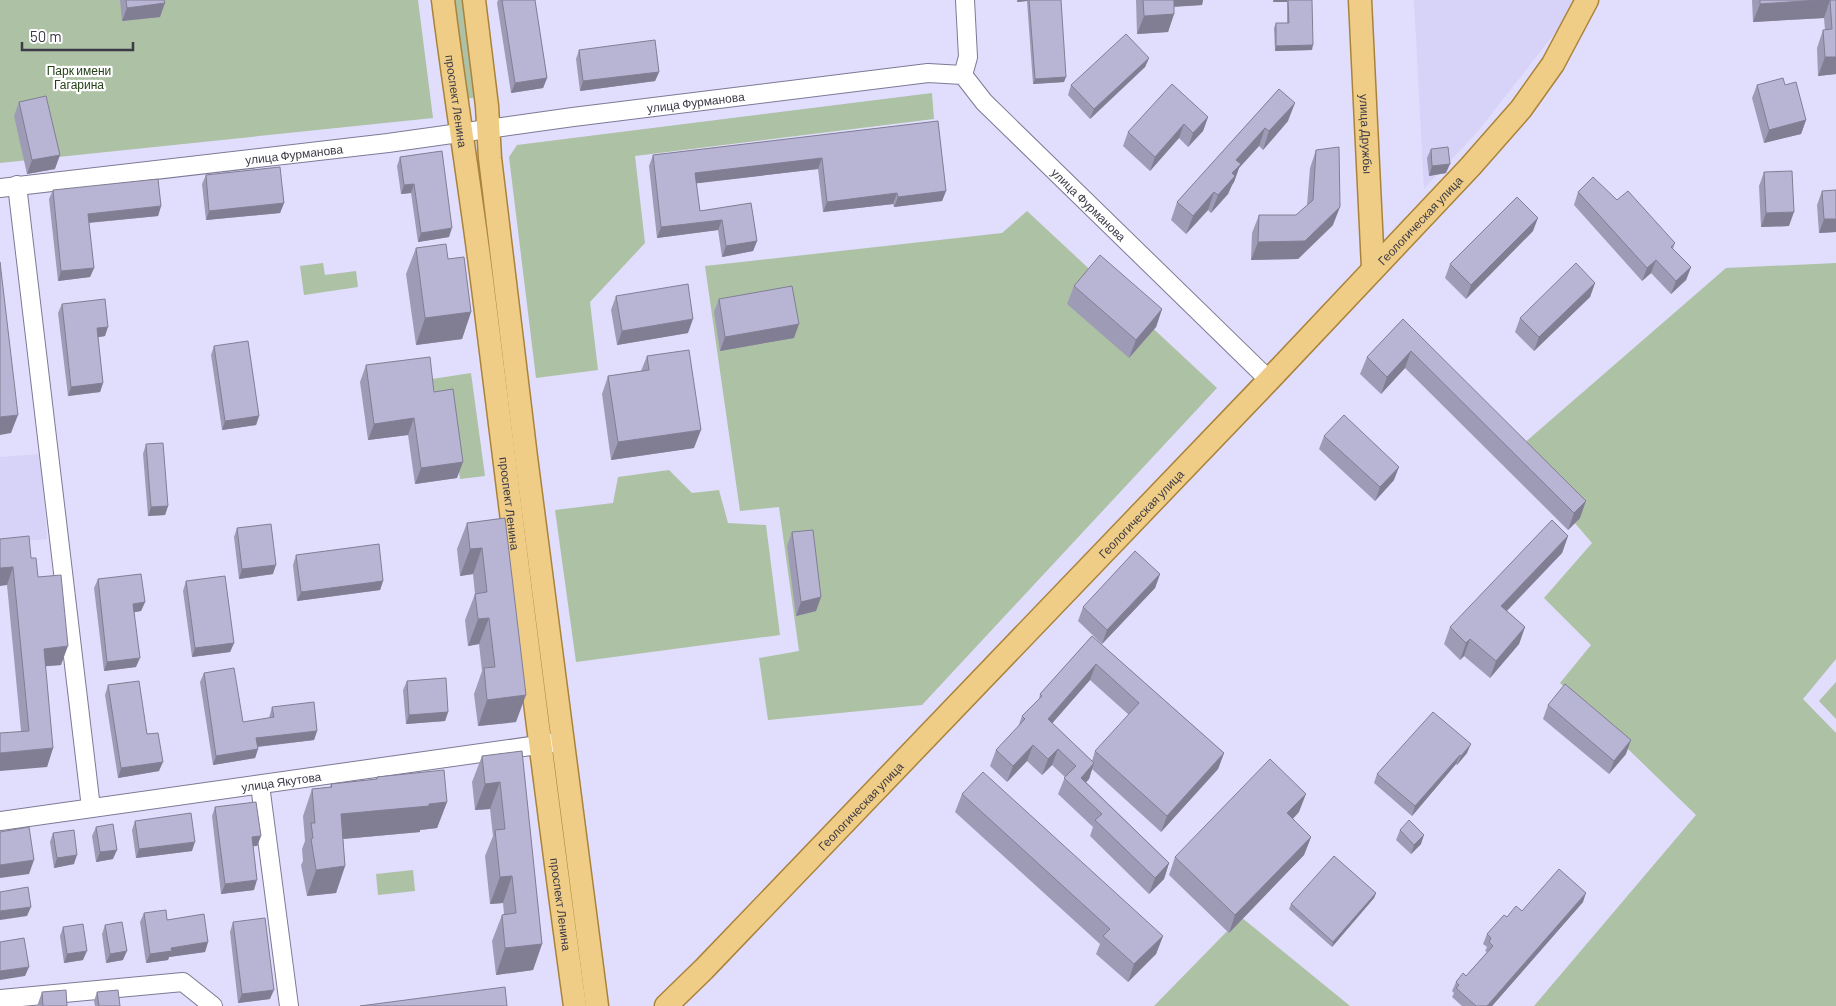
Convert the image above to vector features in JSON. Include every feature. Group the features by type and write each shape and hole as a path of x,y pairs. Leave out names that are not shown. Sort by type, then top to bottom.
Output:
{"main road":[{"name":"проспект Ленина","path":"443,0 484,296 574,1006"},
{"name":"проспект Ленина","path":"474,0 493,178 596,1006"},
{"name":"улица Дружбы","path":"1360,0 1374,268"},
{"name":"Геологическая улица","path":"666,1006 1270,380 1470,167 1521,108 1553,64 1587,0"}],"street":[{"path":"963,75 968,57 966,0"},
{"name":"улица Фурманова","path":"9,186 462,133 928,73 963,75 984,102 1270,380"},
{"path":"9,186 91,808"},
{"name":"улица Якутова","path":"0,820 562,742"},
{"path":"260,785 289,1006"},
{"path":"0,999 183,982 213,1006"}],"shaded area":[{"path":"1414,0 1572,0 1558,29 1479,130 1424,189"},
{"path":"41,454 47,539 0,543 0,457"}],"green space":[{"name":"Парк имени Гагарина","path":"0,0 418,0 433,118 0,163"},
{"path":"453,0 466,0 478,97 466,99"},
{"path":"932,93 934,119 635,156 645,243 590,302 598,370 536,378 509,157 517,145"},
{"path":"1027,211 1217,388 922,705 768,720 759,658 799,651 779,507 740,511 705,266 1002,233"},
{"path":"323,263 325,275 356,271 358,287 304,295 300,266"},
{"path":"1836,263 1836,659 1803,699 1836,733 1836,1006 1534,1006 1696,815 1560,683 1591,645 1544,598 1592,543 1514,452 1726,268"},
{"path":"471,373 485,476 460,479 448,392 435,394 432,379"},
{"path":"669,470 692,493 719,490 728,523 766,525 780,635 576,662 555,510 613,503 618,477"},
{"path":"1836,682 1836,719 1819,701"},
{"path":"413,870 415,891 378,895 376,874"},
{"path":"1241,917 1350,1006 1154,1006"}],"building":[{"path":"126,0 164,0 165,3 127,8"},
{"path":"502,0 535,0 547,78 515,83"},
{"path":"1029,0 1061,0 1066,77 1035,79"},
{"path":"1143,0 1174,0 1174,14 1144,16"},
{"path":"1288,0 1312,0 1313,45 1276,46 1276,23 1289,23"},
{"path":"1760,0 1819,0 1760,4"},
{"path":"1830,0 1836,0 1836,57 1825,57 1823,30 1832,29"},
{"path":"1126,34 1149,58 1094,109 1071,85"},
{"path":"655,40 659,72 583,81 579,50"},
{"path":"1783,78 1785,85 1796,82 1806,120 1769,130 1757,85"},
{"path":"1172,84 1208,117 1193,133 1184,124 1155,157 1128,132"},
{"path":"1279,89 1295,103 1269,131 1265,128 1236,160 1241,164 1232,173 1235,176 1218,195 1214,192 1193,216 1177,202"},
{"path":"46,96 60,155 32,160 19,102"},
{"path":"938,121 946,191 898,197 897,193 827,202 822,158 695,173 700,211 751,203 757,241 726,246 722,220 661,227 653,155"},
{"path":"1339,147 1340,207 1305,241 1258,242 1259,215 1296,215 1313,200 1316,150"},
{"path":"1448,147 1450,164 1432,166 1431,149"},
{"path":"442,151 452,228 421,233 414,184 404,185 400,157"},
{"path":"280,167 284,203 209,211 206,175"},
{"path":"1792,171 1794,212 1766,213 1764,172"},
{"path":"1593,177 1617,200 1628,191 1675,243 1671,247 1691,267 1676,281 1656,260 1647,268 1578,192"},
{"path":"158,179 161,206 88,214 94,268 61,271 53,190"},
{"path":"1836,190 1836,219 1824,219 1822,191"},
{"path":"1517,197 1538,218 1471,285 1450,264"},
{"path":"446,244 448,259 464,257 471,312 425,318 416,248"},
{"path":"1100,255 1162,309 1136,340 1074,286"},
{"path":"0,262 18,415 0,417"},
{"path":"1576,263 1595,283 1539,337 1520,318"},
{"path":"688,284 693,319 622,331 616,296"},
{"path":"792,286 799,324 725,337 719,299"},
{"path":"105,299 108,327 97,328 103,383 71,387 62,304"},
{"path":"1403,319 1586,501 1574,513 1411,351 1387,377 1367,357"},
{"path":"248,341 259,416 225,421 214,346"},
{"path":"689,350 701,430 618,442 608,376 649,370 647,356"},
{"path":"430,357 434,392 453,389 463,462 421,468 414,418 374,424 366,365"},
{"path":"1344,415 1399,467 1380,487 1324,436"},
{"path":"163,443 168,506 151,507 146,444"},
{"path":"505,518 526,695 487,700 484,668 495,667 489,618 478,619 475,594 487,592 482,548 470,549 467,523"},
{"path":"1552,520 1568,536 1501,606 1525,627 1496,661 1470,639 1466,643 1450,627"},
{"path":"271,524 276,565 242,569 237,528"},
{"path":"813,530 821,597 801,602 792,532"},
{"path":"29,536 31,558 36,558 38,577 61,575 68,646 44,649 53,748 0,753 0,733 29,731 13,567 0,568 0,539"},
{"path":"379,544 383,581 301,592 296,555"},
{"path":"1135,551 1160,574 1107,630 1083,607"},
{"path":"141,574 145,602 133,604 140,658 107,662 98,579"},
{"path":"225,576 234,643 195,648 186,581"},
{"path":"1092,636 1224,753 1167,816 1095,751 1139,703 1096,664 1048,719 1094,763 1081,778 1169,863 1155,878 1095,820 1102,814 1064,778 1076,766 1058,749 1048,759 1033,745 1013,766 996,750 1025,719 1022,716 1042,696 1040,694"},
{"path":"234,668 243,722 274,717 272,707 314,702 317,731 256,738 258,749 216,756 204,673"},
{"path":"446,678 448,712 409,715 407,681"},
{"path":"139,681 147,734 158,733 163,762 121,768 108,685"},
{"path":"1565,684 1631,740 1614,761 1548,705"},
{"path":"1433,712 1471,744 1415,806 1377,774"},
{"path":"522,751 542,944 505,948 502,915 516,913 512,876 500,877 495,830 505,829 500,782 485,784 482,756"},
{"path":"1270,759 1306,794 1287,813 1311,837 1235,915 1175,857"},
{"path":"444,770 447,802 429,804 429,806 341,814 345,866 316,870 311,839 313,838 311,823 315,823 312,789 332,787 331,784 377,779 377,777"},
{"path":"983,772 1163,936 1134,964 1103,936 1110,929 962,794"},
{"path":"256,802 261,836 252,837 257,880 225,884 215,807"},
{"path":"191,813 195,842 139,849 135,821"},
{"path":"1409,820 1424,835 1414,845 1400,830"},
{"path":"113,824 117,850 100,852 96,827"},
{"path":"29,827 34,860 0,865 0,832"},
{"path":"74,830 77,855 57,858 53,833"},
{"path":"1334,856 1376,893 1333,942 1291,904"},
{"path":"1559,869 1586,893 1487,1006 1476,1006 1456,988 1459,985 1456,982 1463,973 1466,976 1493,946 1489,942 1491,938 1487,934 1504,915 1507,917 1516,906 1522,911"},
{"path":"28,887 31,907 0,911 0,892"},
{"path":"166,910 167,920 204,914 208,942 171,948 172,951 150,954 144,913"},
{"path":"265,918 274,990 242,994 233,922"},
{"path":"122,922 127,951 110,954 105,925"},
{"path":"83,924 87,951 67,954 63,927"},
{"path":"24,938 29,967 0,971 0,942"},
{"path":"505,987 507,1006 360,1006"},
{"path":"66,990 67,1006 43,1006 42,992"},
{"path":"118,990 120,1006 99,1006 97,992"}]}
